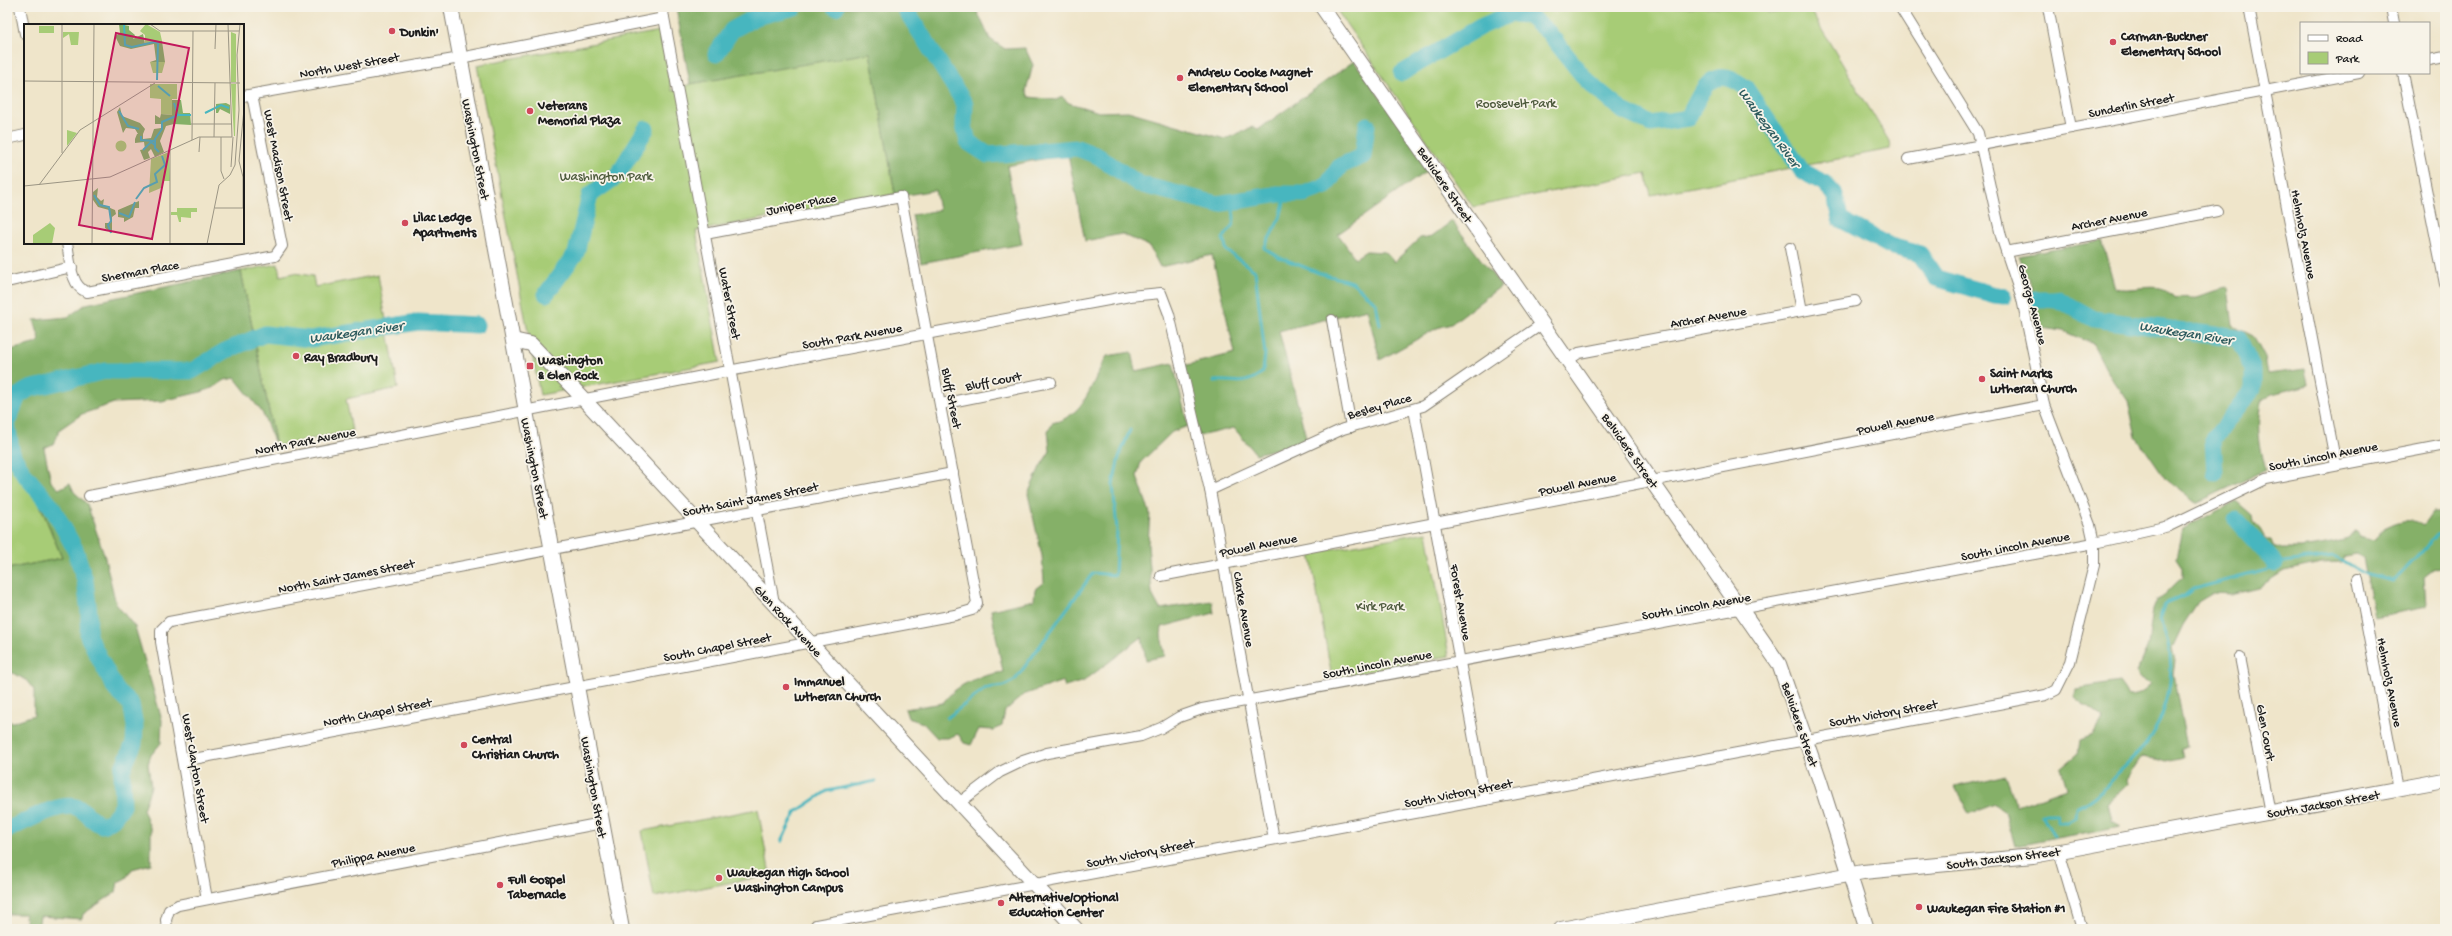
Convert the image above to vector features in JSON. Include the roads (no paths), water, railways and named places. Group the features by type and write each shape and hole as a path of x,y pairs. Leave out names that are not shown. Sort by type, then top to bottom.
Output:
{"main road":[{"name":"Washington Street","path":"450,7 622,929"},
{"name":"Belvidere Street","path":"1322,7 1779,664 1806,740 1867,929"},
{"name":"Glen Rock Avenue","path":"513,340 531,344 584,399 1076,929"},
{"name":"South Jackson Street","path":"1561,929 1850,875 2016,858 2059,851 2445,780"}],"street":[{"path":"20,7 24,29"},
{"name":"Water Street","path":"662,7 774,603"},
{"name":"George Avenue","path":"1900,7 1976,128 1982,145 2006,252 2022,299 2044,405 2090,525 2094,543 2094,565 2074,645"},
{"path":"2048,7 2071,128"},
{"name":"Helmholz Avenue","path":"2249,7 2336,465"},
{"path":"2391,7 2394,22"},
{"name":"North West Street","path":"248,96 460,58 664,18"},
{"path":"2430,60 2445,57"},
{"name":"Sunderlin Street","path":"1908,159 2354,74"},
{"path":"2403,74 2445,284"},
{"name":"West Madison Street","path":"248,96 281,241"},
{"path":"7,139 24,135"},
{"name":"Juniper Place","path":"705,234 901,197"},
{"name":"Bluff Street","path":"901,197 941,404 977,603"},
{"name":"Archer Avenue","path":"2006,252 2217,211"},
{"name":"Sherman Place","path":"72,267 78,287 87,292 265,260 279,252 281,241"},
{"path":"7,282 72,267 67,244"},
{"path":"1790,248 1802,311"},
{"name":"South Park Avenue","path":"525,410 1156,293 1161,294 1169,314"},
{"name":"Archer Avenue","path":"1568,360 1579,353 1855,301"},
{"name":"Clarke Avenue","path":"1169,314 1210,490 1274,840"},
{"path":"1332,320 1352,427"},
{"name":"Besley Place","path":"1210,490 1352,427 1424,406 1542,324"},
{"name":"Bluff Court","path":"941,404 1051,382"},
{"name":"Powell Avenue","path":"1161,576 1653,482 2044,405"},
{"name":"Forest Avenue","path":"1414,409 1485,800"},
{"name":"North Park Avenue","path":"89,496 525,410"},
{"name":"South Lincoln Avenue","path":"959,803 1000,772 1023,761 1047,753 1141,736 1161,728 1179,717 1202,710 1459,660 1742,610 2094,543 2169,526 2266,479 2445,445"},
{"name":"South Saint James Street","path":"551,550 953,473"},
{"name":"North Saint James Street","path":"160,642 160,630 169,622 551,550"},
{"name":"Helmholz Avenue","path":"2358,579 2398,789"},
{"name":"South Chapel Street","path":"577,686 955,615 972,610 977,603"},
{"name":"West Clayton Street","path":"160,642 208,899"},
{"name":"South Victory Street","path":"816,925 910,906 1035,886 2051,693 2056,690 2066,674 2074,645"},
{"name":"Glen Court","path":"2240,657 2270,813"},
{"name":"North Chapel Street","path":"183,761 577,686"},
{"name":"Philippa Avenue","path":"167,929 169,910 178,905 602,823"},
{"path":"2059,851 2082,929"}],"waterway":[{"path":"716,54 732,30 756,17 795,7"},
{"name":"Waukegan River","path":"904,7 965,104 964,125 968,142 988,155 1077,148 1098,156 1139,184 1217,204 1280,194 1304,194 1326,186 1340,166 1363,156 1367,125"},
{"name":"Waukegan River","path":"1402,73 1480,27 1510,14 1528,15 1548,32 1587,81 1623,111 1651,124 1688,118 1698,98 1709,83 1716,79 1724,78 1733,80 1745,87 1802,171 1824,183 1835,195 1840,219 1890,246 1920,254 1936,278 1995,295 2004,296"},
{"name":"Waukegan River","path":"546,294 576,253 590,195 617,176 646,129"},
{"path":"1286,194 1280,218 1264,248 1279,257 1319,273 1352,282 1376,303 1380,325"},
{"path":"1214,381 1239,382 1256,377 1263,372 1265,354 1255,271 1227,251 1223,238 1234,222 1234,213 1231,202"},
{"name":"Waukegan River","path":"2036,299 2058,299 2094,319 2238,338 2253,370 2253,389 2213,439 2215,473"},
{"name":"Waukegan River","path":"7,830 33,817 54,809 73,806 80,809 102,825 111,821 123,806 122,770 134,743 135,726 131,704 116,690 88,636 89,613 85,580 75,549 52,507 25,475 12,455 7,423 18,396 29,389 106,371 192,371 225,351 265,334 311,339 418,322 477,325"},
{"path":"947,718 986,688 1004,686 1015,680 1093,573 1115,575 1117,530 1113,484 1119,457 1130,430"},
{"name":"Waukegan River","path":"2236,520 2275,563"},
{"path":"2054,837 2042,815 2057,815 2057,822 2068,822 2075,818 2076,808 2095,797 2146,744 2162,716 2170,684 2171,667 2165,635 2159,620 2165,604 2184,596 2193,589 2267,570 2275,563 2334,556 2367,575 2393,581 2437,535 2445,533"},
{"path":"781,842 796,812 827,791 876,781"}],"place":[{"name":"Dunkin'","path":"392,31"},
{"name":"Carman-Buckner Elementary School","path":"2113,42"},
{"name":"Andrew Cooke Magnet Elementary School","path":"1180,78"},
{"name":"Veterans Memorial Plaza","path":"530,111"},
{"name":"Lilac Ledge Apartments","path":"405,223"},
{"name":"Ray Bradbury","path":"296,356"},
{"name":"Washington & Glen Rock","path":"530,366"},
{"name":"Saint Marks Lutheran Church","path":"1982,379"},
{"name":"Immanuel Lutheran Church","path":"786,687"},
{"name":"Central Christian Church","path":"464,745"},
{"name":"Waukegan High School - Washington Campus","path":"719,878"},
{"name":"Full Gospel Tabernacle","path":"500,885"},
{"name":"Alternative/Optional Education Center","path":"1001,903"},
{"name":"Waukegan Fire Station #1","path":"1919,907"}],"park label":[{"name":"Roosevelt Park","path":"1516,102"},
{"name":"Washington Park","path":"606,175"},
{"name":"Kirk Park","path":"1380,605"}]}
